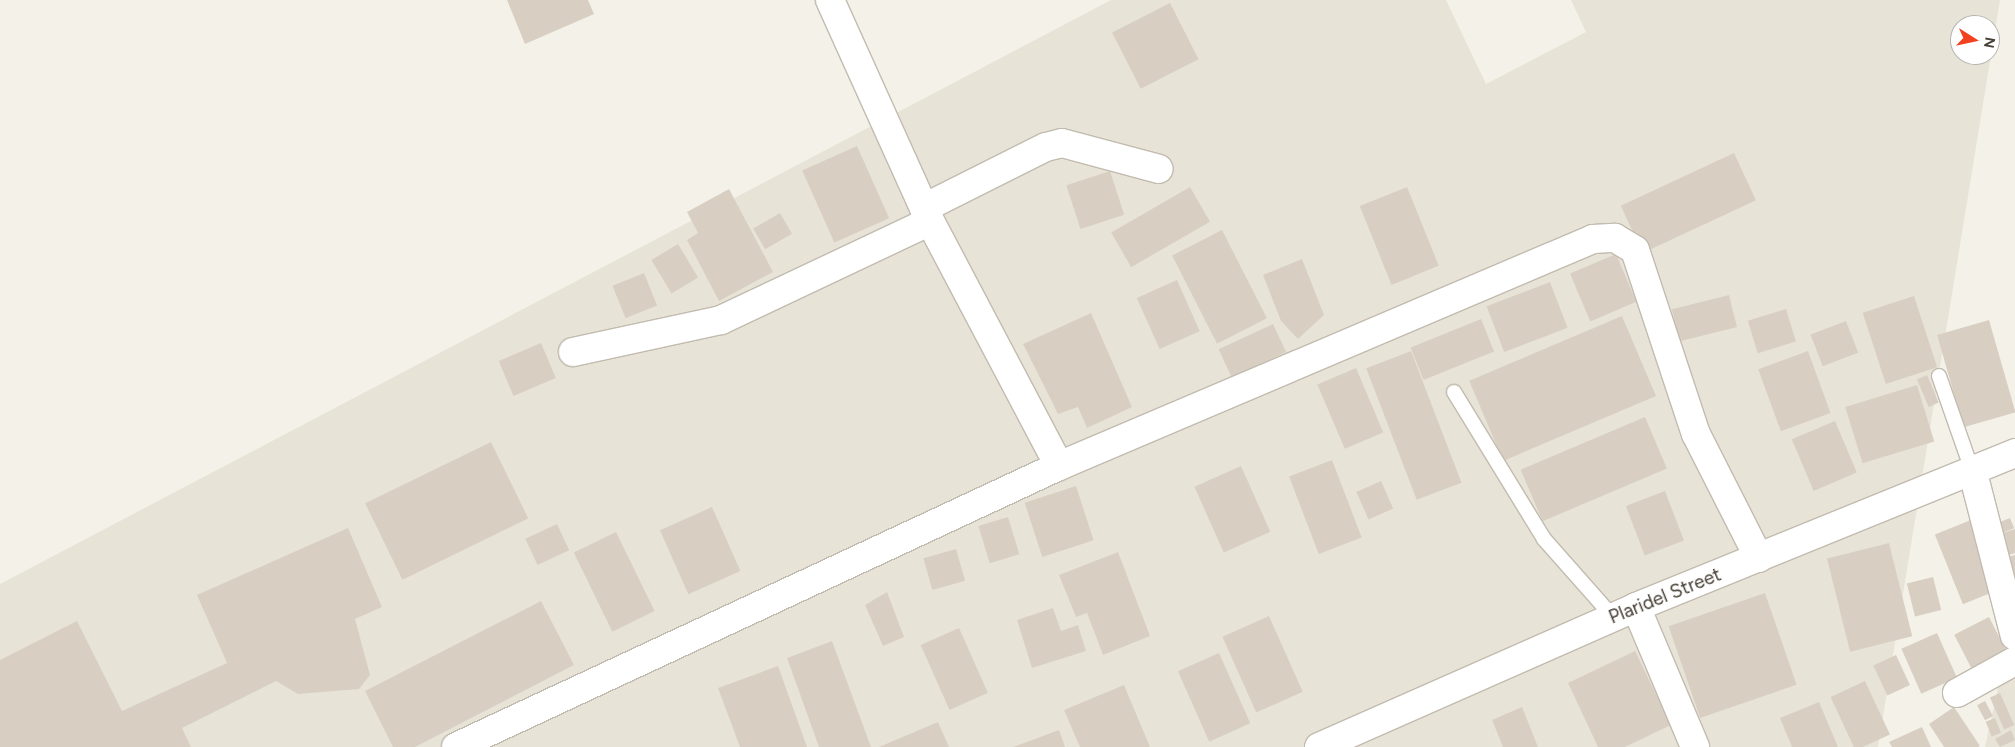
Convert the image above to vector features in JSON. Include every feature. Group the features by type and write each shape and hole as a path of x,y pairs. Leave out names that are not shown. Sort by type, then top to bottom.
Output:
{"street":[{"path":"830,0 927,214 1059,466"},
{"path":"573,352 721,320 927,214 1046,147 1062,143 1159,169"},
{"path":"456,747 1059,466 1593,239 1615,238 1635,250 1696,434 1759,558"},
{"name":"Plaridel Street","path":"1319,747 1624,612 1973,473 2015,453"},
{"path":"1973,473 2015,636"},
{"path":"1624,612 1695,747"},
{"path":"1957,693 2015,661"}],"lane":[{"path":"1939,376 1973,473"},
{"path":"1454,392 1544,539 1624,612"}],"shaded area":[{"path":"1111,0 1446,0 1486,84 1586,32 1571,0 2000,0 1998,15 1950,15 1950,65 1989,65 1878,747 0,747 0,584"},
{"path":"2015,610 2015,747 1985,747"}],"building":[{"path":"507,0 588,0 594,14 525,44"},
{"path":"1170,3 1199,59 1141,89 1112,33"},
{"path":"857,146 889,218 834,243 802,170"},
{"path":"1734,153 1756,200 1643,253 1621,206"},
{"path":"1110,171 1124,215 1080,229 1066,185"},
{"path":"1190,187 1210,222 1131,267 1111,232"},
{"path":"1407,187 1439,266 1392,285 1360,206"},
{"path":"729,189 773,272 719,301 687,240 698,233 687,212"},
{"path":"780,213 792,234 765,249 753,228"},
{"path":"1222,230 1267,318 1217,344 1172,255"},
{"path":"678,244 698,277 672,293 651,260"},
{"path":"1616,254 1636,302 1590,321 1570,274"},
{"path":"1302,259 1324,315 1298,339 1281,321 1263,275"},
{"path":"644,273 657,305 626,318 612,286"},
{"path":"1177,280 1200,331 1160,349 1137,298"},
{"path":"1550,282 1568,328 1504,352 1487,306"},
{"path":"1729,295 1737,327 1680,341 1672,309"},
{"path":"1914,296 1937,367 1886,384 1863,313"},
{"path":"1786,309 1796,342 1758,353 1748,321"},
{"path":"1091,313 1132,407 1087,428 1078,407 1058,414 1023,344"},
{"path":"1622,316 1656,396 1503,461 1469,381"},
{"path":"1481,319 1494,351 1424,380 1411,347"},
{"path":"1989,320 2015,412 1964,427 1937,335"},
{"path":"1846,321 1858,353 1823,366 1811,335"},
{"path":"1273,324 1286,352 1232,377 1219,349"},
{"path":"541,343 556,378 514,396 499,361"},
{"path":"1411,351 1462,483 1417,500 1366,368"},
{"path":"1808,351 1831,413 1781,431 1758,369"},
{"path":"1356,368 1383,432 1345,449 1317,384"},
{"path":"1927,375 1939,403 1929,407 1917,379"},
{"path":"1917,385 1934,441 1863,463 1845,407"},
{"path":"1645,417 1667,469 1543,521 1521,470"},
{"path":"1835,421 1857,473 1814,491 1792,439"},
{"path":"491,442 528,518 402,580 365,503"},
{"path":"1332,460 1362,537 1319,554 1289,476"},
{"path":"1241,466 1270,532 1224,553 1194,487"},
{"path":"1381,481 1393,508 1369,519 1356,492"},
{"path":"1076,486 1094,540 1042,557 1025,503"},
{"path":"1665,491 1684,540 1645,556 1626,506"},
{"path":"712,507 740,571 688,594 660,530"},
{"path":"1008,517 1019,554 990,563 978,526"},
{"path":"2010,518 2014,528 1995,536 1991,526"},
{"path":"1971,520 1999,590 1963,604 1935,535"},
{"path":"557,524 569,550 538,565 525,539"},
{"path":"348,528 382,607 355,619 370,675 359,689 298,694 276,681 182,728 191,747 0,747 0,660 77,621 122,711 227,663 197,595"},
{"path":"2015,529 2015,553 2000,558 1993,536"},
{"path":"616,532 655,611 612,632 574,553"},
{"path":"1889,543 1912,636 1850,652 1827,558"},
{"path":"956,549 965,581 932,590 923,558"},
{"path":"1118,552 1150,636 1103,655 1087,613 1076,617 1059,575"},
{"path":"2015,555 2015,575 2011,576 2004,558"},
{"path":"1933,577 1941,610 1915,617 1907,584"},
{"path":"887,592 904,637 883,646 865,605"},
{"path":"1765,593 1797,685 1700,718 1669,626"},
{"path":"541,601 574,665 415,747 393,747 365,691"},
{"path":"1053,608 1061,631 1078,625 1086,651 1032,668 1017,620"},
{"path":"1269,616 1303,692 1256,713 1222,637"},
{"path":"1989,617 2007,653 1972,670 1954,635"},
{"path":"959,628 988,693 950,710 921,645"},
{"path":"1937,633 1957,678 1921,694 1901,649"},
{"path":"832,641 871,747 819,747 787,658"},
{"path":"1635,651 1671,725 1625,747 1598,747 1568,683"},
{"path":"1219,653 1250,723 1209,742 1178,671"},
{"path":"1896,655 1910,685 1887,695 1873,666"},
{"path":"778,666 807,747 740,747 718,688"},
{"path":"1865,681 1890,734 1863,747 1854,747 1831,697"},
{"path":"1124,685 1150,747 1080,747 1064,710"},
{"path":"2000,693 2014,725 2004,729 1990,697"},
{"path":"1985,701 1993,716 1985,720 1977,705"},
{"path":"1819,702 1838,747 1792,747 1780,718"},
{"path":"1522,707 1538,747 1503,747 1492,720"},
{"path":"1954,707 1980,746 1944,747 1929,724"},
{"path":"1995,718 2001,733 1992,737 1986,722"},
{"path":"938,722 949,747 879,747"},
{"path":"1922,727 1931,747 1892,747 1889,742"},
{"path":"1059,730 1065,747 1013,747"},
{"path":"2011,730 2015,740 2000,747 1995,739"}]}
